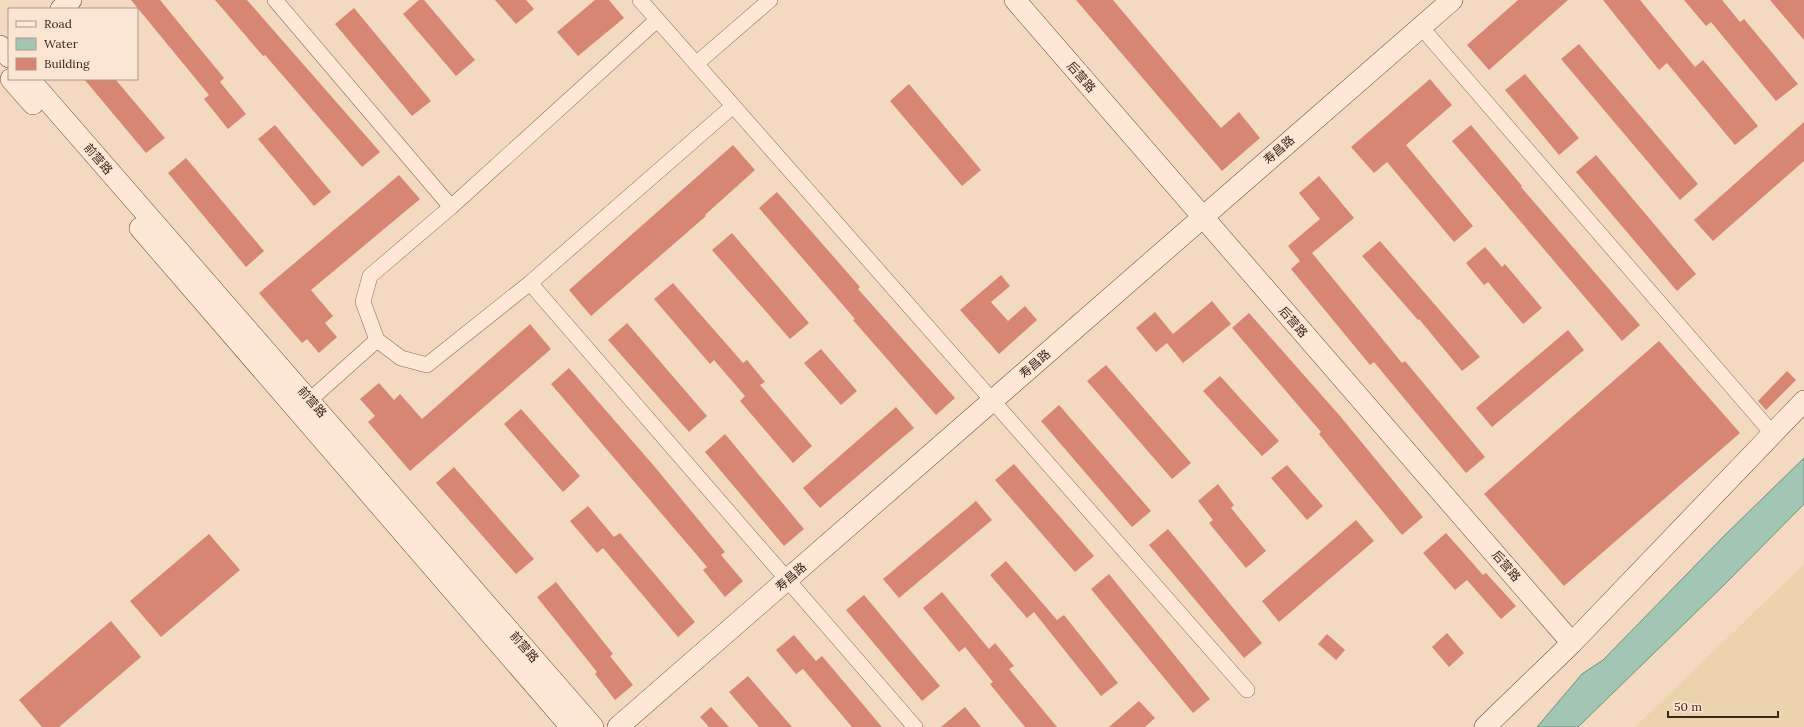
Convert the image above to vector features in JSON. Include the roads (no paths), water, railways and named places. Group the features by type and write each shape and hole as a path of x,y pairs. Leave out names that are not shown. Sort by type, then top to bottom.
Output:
{"street":[{"path":"62,8 71,0"},
{"path":"78,8 87,0"},
{"path":"275,0 451,207"},
{"path":"640,0 1247,690"},
{"path":"696,64 770,0"},
{"name":"后营路","path":"1015,0 1572,643"},
{"name":"寿昌路","path":"1424,31 1452,0"},
{"name":"寿昌路","path":"629,725 1424,31 1466,0"},
{"path":"658,20 451,207 370,276 363,302 377,340 401,358 427,365 530,283 733,106"},
{"path":"1424,31 1772,433"},
{"name":"前营路","path":"22,80 304,406 584,724"},
{"name":"前营路","path":"30,80 304,406"},
{"path":"530,283 915,727"},
{"path":"304,406 377,340"},
{"path":"1485,727 1572,643 1804,401"},
{"path":"584,724 629,725"}],"water":[{"path":"1804,458 1804,504 1726,583 1578,727 1537,727 1582,674 1603,660 1725,535"}]}
